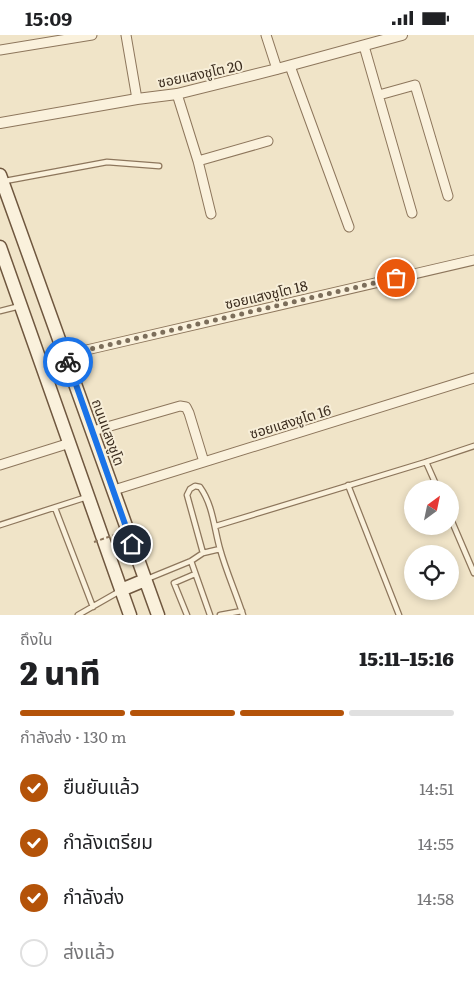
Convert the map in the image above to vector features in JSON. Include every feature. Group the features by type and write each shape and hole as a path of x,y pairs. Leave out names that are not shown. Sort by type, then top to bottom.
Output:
{"main road":[{"name":"ถนนแสงชูโต","path":"1,178 158,615"},
{"path":"0,247 90,496 130,615"},
{"path":"121,590 145,580"}],"street":[{"path":"0,50 92,35"},
{"path":"126,35 138,99"},
{"path":"266,35 278,69"},
{"name":"ซอยแสงชูโต 20","path":"0,123 178,94 278,69 399,35"},
{"path":"364,46 412,213"},
{"path":"290,65 349,227"},
{"path":"379,95 415,85 448,196"},
{"path":"178,94 198,161 211,214"},
{"path":"198,161 268,141"},
{"name":"ซอยแสงชูโต 18","path":"65,355 474,260"},
{"name":"ซอยแสงชูโต 16","path":"114,490 474,378"},
{"path":"93,431 180,406 186,407 204,462"},
{"path":"0,465 70,443"}],"lane":[{"path":"1,178 107,162 159,165"},
{"path":"0,311 21,306"},
{"path":"216,526 474,446"},
{"path":"426,462 434,480"},
{"path":"348,485 399,615"},
{"path":"204,553 187,495 190,489 195,486 200,487 204,493 216,526 220,549 242,613 220,615"},
{"path":"0,525 90,496"},
{"path":"55,508 93,607"},
{"path":"458,535 474,573"},
{"path":"145,580 191,561 204,553 220,549"},
{"path":"191,561 210,615"},
{"path":"187,615 174,583 195,574"},
{"path":"78,615 121,590"}],"path":[{"path":"94,542 137,527"}],"way so far":[{"path":"68,362 65,355 396,278"}],"route":[{"path":"68,362 132,544"}]}
